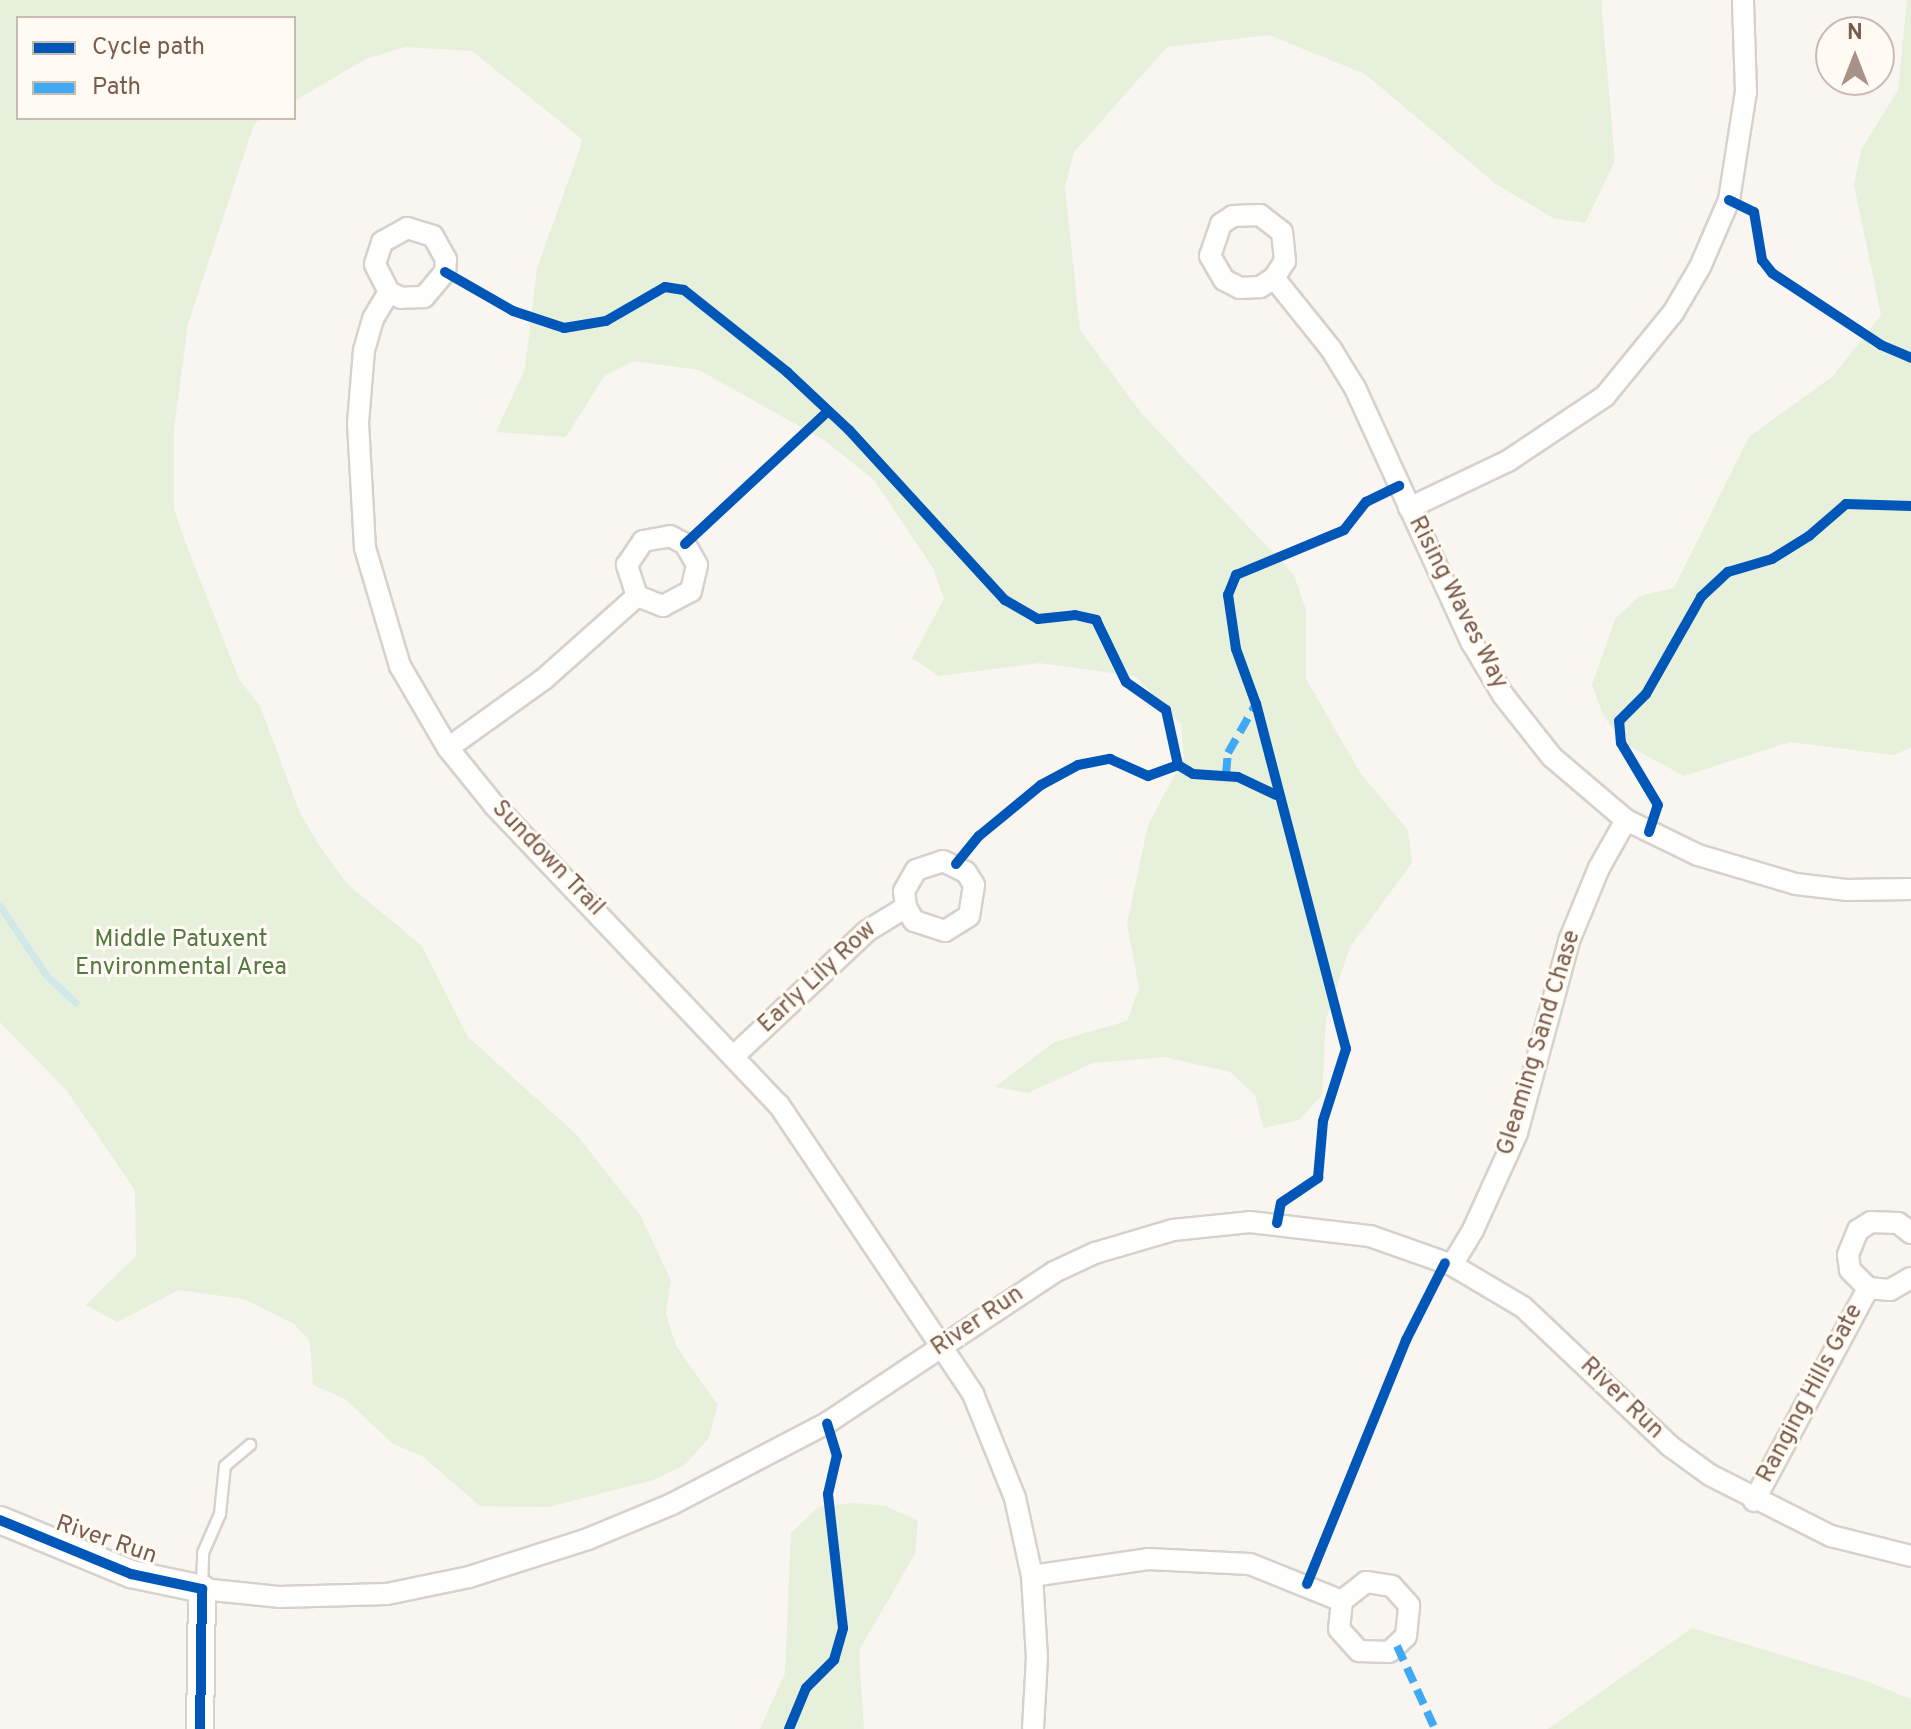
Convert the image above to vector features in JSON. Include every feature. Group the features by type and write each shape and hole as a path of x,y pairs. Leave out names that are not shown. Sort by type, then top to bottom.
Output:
{"street":[{"path":"1409,508 1508,461 1605,396 1673,313 1700,267 1729,200 1746,92 1743,0"},
{"name":"Rising Waves Way","path":"1274,278 1331,349 1355,388 1472,643 1503,695 1552,757 1626,820 1750,873 1846,890 1911,889"},
{"name":"Sundown Trail","path":"389,292 364,350 357,467 363,534 375,592 400,666 448,748 494,805 735,1055 813,1152 942,1346 991,1428 1015,1498 1032,1576 1037,1657 1033,1729"},
{"path":"448,748 544,679 637,596"},
{"name":"Gleaming Sand Chase","path":"1452,1265 1508,1155 1569,941 1599,868 1626,820"},
{"name":"Early Lily Row","path":"735,1055 867,931 906,907"},
{"name":"Ranging Hills Gate","path":"1911,1233 1886,1220 1858,1230 1848,1255 1850,1270 1868,1288 1890,1290 1911,1278"},
{"name":"River Run","path":"0,1520 131,1574 202,1589 279,1597 387,1594 532,1559 672,1504 827,1423 1054,1272 1095,1253 1173,1230 1250,1222 1328,1227 1397,1243 1452,1265 1523,1307 1670,1446 1754,1501 1831,1536 1911,1556"},
{"name":"Ranging Hills Gate","path":"1754,1501 1868,1288"},
{"path":"1032,1576 1148,1559 1220,1560 1279,1572 1342,1601"},
{"path":"200,1729 202,1589"}],"lane":[{"path":"202,1589 203,1553 220,1514 225,1466 250,1445"}],"green space":[{"name":"Middle Patuxent Environmental Area","path":"0,0 1601,0 1615,161 1585,223 1553,218 1496,184 1365,74 1269,35 1167,47 1074,152 1065,187 1080,330 1142,414 1294,575 1306,610 1306,679 1361,774 1408,830 1412,863 1350,947 1326,1019 1322,1095 1299,1120 1263,1128 1255,1095 1230,1072 1164,1057 1093,1063 1028,1093 995,1087 1054,1042 1127,1021 1139,988 1127,924 1148,825 1184,757 1181,724 1135,676 1039,663 939,676 912,658 944,599 933,568 874,480 824,440 699,370 634,361 604,376 566,437 496,432 525,369 537,268 583,140 472,51 405,47 366,59 296,100 296,16 16,16 16,120 261,120 254,124 188,324 174,429 174,509 239,679 260,706 300,813 317,842 347,884 421,945 468,1037 576,1134 640,1215 671,1280 666,1314 676,1346 718,1405 709,1438 685,1465 653,1480 549,1507 480,1506 422,1456 393,1444 345,1399 313,1385 310,1341 293,1323 244,1299 179,1290 117,1322 86,1305 136,1256 135,1190 67,1091 0,1022"},
{"path":"1907,0 1911,0 1911,748 1893,755 1790,742 1684,776 1625,744 1604,717 1592,685 1615,619 1639,596 1674,588 1749,437 1833,376 1881,315 1854,185 1861,150 1898,90"},
{"path":"853,1503 886,1506 918,1521 915,1554 859,1650 864,1729 760,1729 785,1673 791,1533 818,1507"},
{"path":"1692,1628 1861,1679 1911,1699 1911,1729 1548,1729"}],"waterway":[{"path":"0,906 46,975 75,1002"}],"marked path":[{"path":"1226,774 1228,753 1256,704"},
{"path":"1397,1646 1435,1729"}],"cycle path":[{"path":"1729,200 1754,212 1762,260 1772,273 1881,345 1911,358"},
{"path":"445,272 513,311 564,328 606,321 665,287 684,290 787,372 849,430 1005,600 1038,619 1075,615 1096,620 1126,682 1166,710 1178,765 1193,774 1238,777 1276,795"},
{"path":"685,544 826,413"},
{"path":"1277,1223 1281,1203 1318,1178 1323,1121 1346,1049 1256,704 1236,649 1228,595 1236,575 1344,530 1366,502 1399,486"},
{"path":"1649,832 1658,805 1621,743 1619,721 1646,694 1701,597 1728,572 1772,559 1809,536 1846,504 1911,506"},
{"path":"956,864 979,836 1041,785 1078,765 1110,759 1148,776 1178,765"},
{"path":"1307,1584 1406,1340 1445,1263"},
{"path":"789,1729 806,1688 834,1660 843,1628 828,1494 837,1456 827,1423"},
{"path":"0,1520 131,1574 202,1589 200,1729"}]}
